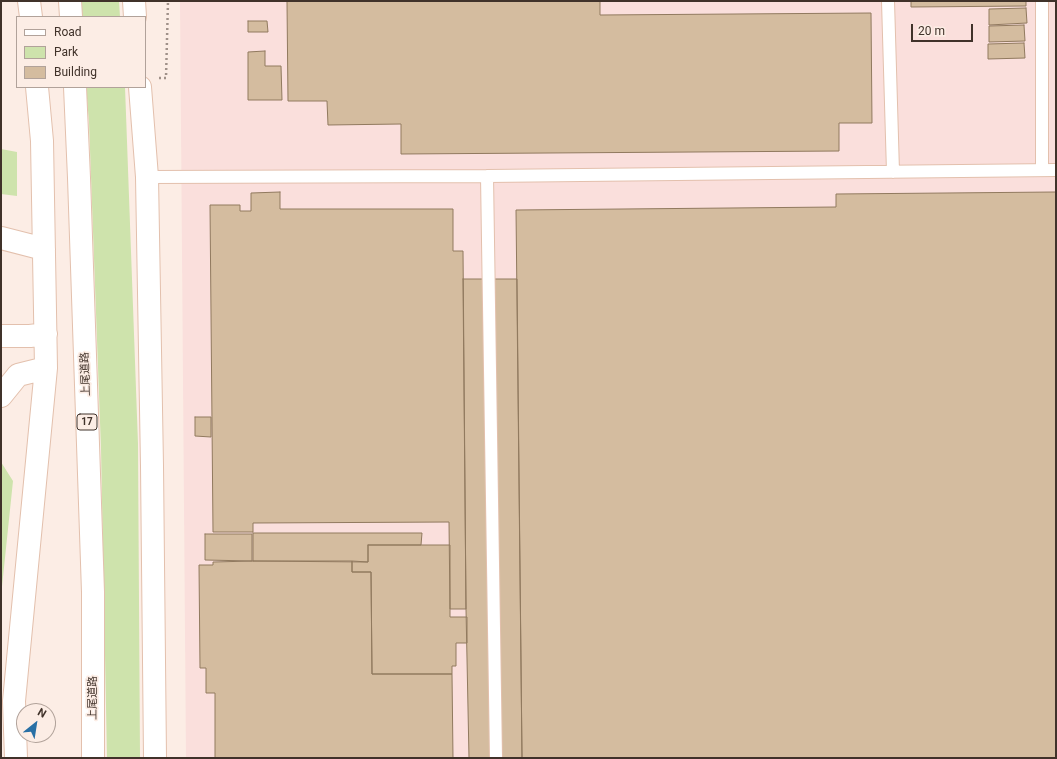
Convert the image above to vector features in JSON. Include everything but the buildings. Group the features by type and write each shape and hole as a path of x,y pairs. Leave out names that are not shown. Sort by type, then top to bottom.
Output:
{"main road":[{"path":"29,1 31,16"},
{"path":"70,1 71,16"},
{"path":"134,1 135,16"},
{"path":"16,758 7,699 46,368 42,141 37,88"},
{"name":"上尾道路","path":"74,88 80,186 93,584 93,758"},
{"path":"140,88 147,176 155,758"},
{"path":"1,238 44,250"},
{"path":"1,336 30,336 46,334"},
{"path":"1,396 18,375 46,368"}],"lane":[{"path":"888,1 893,172"},
{"path":"1042,1 1042,170"},
{"path":"147,176 487,176 1056,170"},
{"path":"487,176 496,758"}],"path":[{"path":"166,78 168,1"}],"shaded area":[{"path":"180,1 1056,1 1056,758 186,758"}],"green space":[{"path":"78,1 119,1 120,16 80,16"},
{"path":"86,88 125,88 138,444 140,758 107,758 101,449 89,122"},
{"path":"1,149 17,152 17,196 1,194"},
{"path":"1,462 13,481 1,596"}]}
